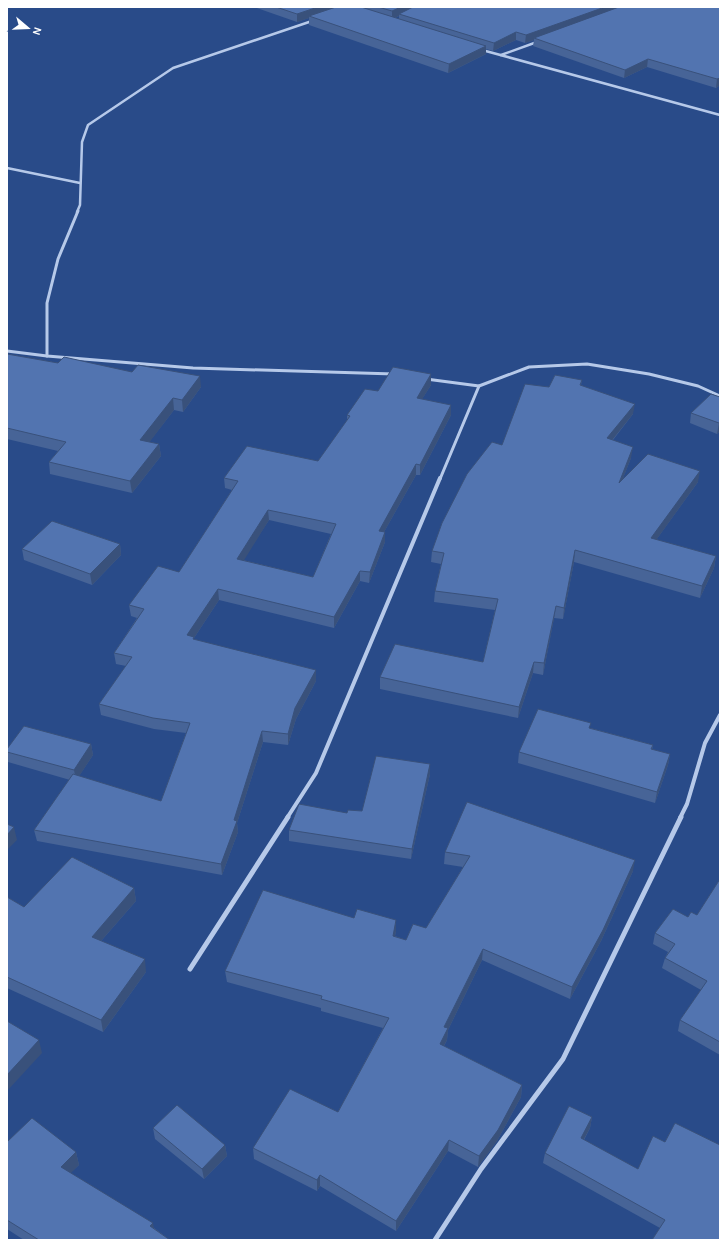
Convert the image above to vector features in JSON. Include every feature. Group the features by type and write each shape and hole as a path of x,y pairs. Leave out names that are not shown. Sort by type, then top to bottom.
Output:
{"street":[{"path":"47,356 47,303 58,259 80,205 82,142 88,125 173,68 319,18"},
{"path":"500,56 544,39"},
{"path":"478,49 720,115"},
{"path":"7,168 80,183"},
{"path":"7,351 47,356 193,368 396,374"},
{"path":"419,378 479,386 529,367 587,364 656,376 698,386 720,396"},
{"path":"190,969 316,773 479,386"},
{"path":"435,1240 482,1169 562,1059 687,804 705,743 720,715"}],"building":[{"path":"276,7 318,7 297,14"},
{"path":"336,7 361,7 486,46 449,64 309,16"},
{"path":"378,7 401,7 392,11"},
{"path":"413,7 605,7 526,35 516,32 494,43 399,14"},
{"path":"619,7 720,7 720,78 717,79 648,59 625,70 534,38"},
{"path":"7,354 58,363 64,357 132,372 138,365 200,376 182,400 173,398 140,440 159,444 130,481 49,462 66,442 7,428"},
{"path":"393,367 431,374 417,398 451,405 420,465 416,464 379,531 385,532 370,572 360,571 334,617 218,589 187,635 194,637 193,639 316,670 295,708 288,734 262,731 234,820 237,821 221,864 34,830 73,774 161,801 190,723 153,718 99,704 132,657 114,653 144,609 129,605 158,566 179,572 238,481 224,478 247,446 318,461 350,416 347,415 365,389 378,391","holes":["268,510 336,524 313,577 237,559"]},
{"path":"555,375 582,380 580,385 635,404 607,438 633,447 619,483 648,454 700,471 651,538 716,556 702,586 575,550 564,608 556,606 544,663 534,662 519,707 380,677 395,644 483,662 498,599 435,591 444,553 432,551 442,523 467,474 492,442 502,445 525,384 549,387"},
{"path":"711,394 720,397 719,423 691,413"},
{"path":"52,521 120,544 90,574 22,549"},
{"path":"538,709 591,723 589,728 653,745 651,749 670,754 657,792 519,752"},
{"path":"24,726 91,744 74,770 7,752 7,749"},
{"path":"376,756 430,764 412,849 289,830 299,804 347,813 348,810 362,811"},
{"path":"467,802 635,860 603,930 572,987 483,949 444,1027 448,1028 440,1044 522,1085 498,1130 479,1156 449,1140 396,1221 320,1175 317,1180 253,1148 290,1089 338,1112 389,1018 321,999 322,996 225,971 263,890 354,918 357,909 396,920 393,936 406,940 413,924 426,928 470,856 445,852"},
{"path":"7,824 14,827 7,835"},
{"path":"72,857 134,888 92,937 145,959 101,1020 7,977 7,897 24,907"},
{"path":"720,879 720,1042 680,1020 707,981 665,958 675,944 655,933 673,909 688,917 691,912 697,915"},
{"path":"7,1021 39,1040 7,1075"},
{"path":"177,1105 225,1145 202,1169 153,1128"},
{"path":"569,1106 592,1117 581,1138 638,1169 653,1136 665,1142 675,1123 720,1145 720,1240 652,1240 665,1220 545,1153"},
{"path":"32,1118 76,1152 61,1167 153,1223 150,1226 170,1240 39,1240 7,1220 7,1142"}]}
